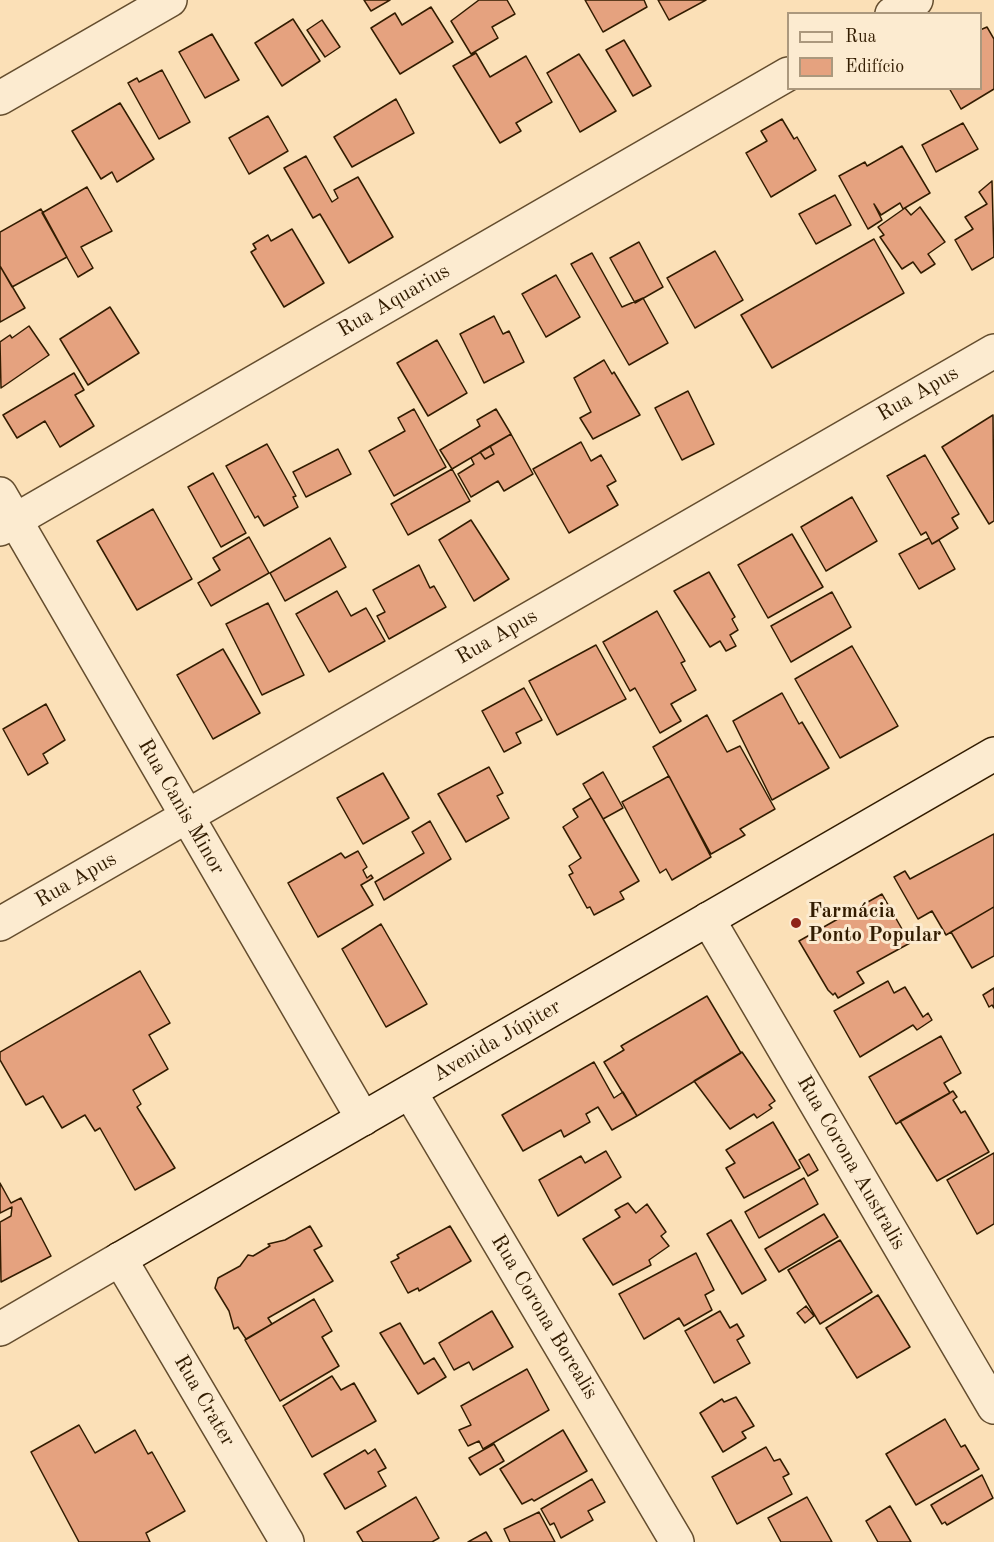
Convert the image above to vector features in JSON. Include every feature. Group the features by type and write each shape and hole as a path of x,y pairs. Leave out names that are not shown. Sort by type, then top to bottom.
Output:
{"street":[{"path":"0,98 170,0"},
{"path":"895,12 916,0"},
{"name":"Rua Aquarius","path":"5,514 787,75"},
{"name":"Rua Apus","path":"0,924 994,351"},
{"name":"Rua Canis Minor","path":"5,514 187,816 363,1119"},
{"name":"Avenida Júpiter","path":"0,1329 994,754"},
{"name":"Rua Corona Australis","path":"708,919 994,1407"},
{"name":"Rua Corona Borealis","path":"410,1092 677,1542"},
{"name":"Rua Crater","path":"120,1259 287,1542"}],"building":[{"path":"364,0 390,0 371,11"},
{"path":"479,0 507,0 515,14 492,27 498,38 471,54 451,21"},
{"path":"585,0 644,0 647,7 603,32"},
{"path":"658,0 706,0 669,20"},
{"path":"431,7 453,42 400,74 371,28 395,13 402,25"},
{"path":"293,19 320,61 282,86 255,43"},
{"path":"322,20 340,47 325,57 307,30"},
{"path":"987,27 994,39 994,89 961,109 950,90 982,90 982,29"},
{"path":"212,34 239,80 205,98 179,52"},
{"path":"624,40 651,86 633,96 606,50"},
{"path":"476,53 490,77 526,56 552,102 516,123 521,131 500,143 453,66"},
{"path":"579,54 616,111 580,132 547,73"},
{"path":"162,70 190,122 159,139 128,83 137,78 139,82"},
{"path":"396,99 414,133 352,167 334,137"},
{"path":"120,103 154,159 117,182 112,172 101,179 72,131"},
{"path":"268,116 288,151 249,174 229,138"},
{"path":"782,119 794,139 797,137 816,170 771,197 746,153 767,141 761,131"},
{"path":"963,123 978,149 936,172 922,145"},
{"path":"902,146 930,193 903,209 900,203 881,215 874,204 882,220 868,229 839,176 865,162 867,166"},
{"path":"306,156 332,202 338,198 334,190 358,177 393,237 349,263 320,214 313,218 284,168"},
{"path":"992,181 994,257 972,270 955,240 973,229 965,217 987,204 979,192"},
{"path":"87,187 112,231 81,247 93,268 78,277 42,213"},
{"path":"835,195 851,225 816,244 799,214"},
{"path":"920,207 945,242 928,254 935,264 921,273 913,262 902,269 880,237 884,235 878,227 905,208 911,215"},
{"path":"41,209 67,257 12,287 0,266 0,232"},
{"path":"292,229 324,283 284,307 251,252 256,249 253,244 268,235 271,241"},
{"path":"874,239 904,293 772,368 741,315"},
{"path":"639,242 663,287 635,303 610,258"},
{"path":"715,251 743,300 695,328 667,278"},
{"path":"592,253 622,307 643,298 668,343 629,365 571,264"},
{"path":"0,266 25,308 0,322"},
{"path":"556,275 580,317 546,337 522,294"},
{"path":"110,307 139,353 88,385 60,339"},
{"path":"494,316 503,334 509,331 524,362 484,383 460,334"},
{"path":"29,326 49,355 1,388 0,342 10,335 12,338"},
{"path":"437,340 467,393 428,416 397,363"},
{"path":"604,360 640,415 593,439 580,418 591,412 574,378"},
{"path":"74,373 84,390 75,395 94,426 60,447 45,421 17,438 3,415"},
{"path":"688,391 714,444 682,460 655,408"},
{"path":"414,409 446,467 394,496 369,451 405,431 398,418"},
{"path":"496,409 511,434 452,469 440,450 480,426 477,420"},
{"path":"993,415 994,521 989,524 942,447"},
{"path":"511,434 533,474 504,491 498,481 471,497 458,474 474,464 471,458 480,452 485,459 494,454 490,446"},
{"path":"581,442 591,461 601,455 616,481 607,486 618,505 569,533 533,469"},
{"path":"267,444 296,496 293,497 298,507 264,526 258,516 255,518 226,466"},
{"path":"490,446 494,454 485,459 480,452"},
{"path":"338,449 351,474 306,497 293,472"},
{"path":"925,455 959,514 952,518 958,528 932,544 926,532 921,535 887,476"},
{"path":"452,469 470,501 408,535 391,504"},
{"path":"213,473 246,533 221,547 188,487"},
{"path":"852,497 877,541 826,571 801,527"},
{"path":"153,509 192,579 137,610 97,541"},
{"path":"471,520 509,579 474,601 439,540"},
{"path":"792,534 823,587 768,618 738,565"},
{"path":"249,537 269,573 211,606 198,583 220,570 213,558"},
{"path":"330,538 346,567 285,601 270,573"},
{"path":"929,538 932,544 939,540 955,569 919,589 899,554"},
{"path":"419,565 430,588 434,586 446,607 389,639 377,616 385,612 373,590"},
{"path":"709,572 735,617 732,619 738,630 730,635 736,646 726,651 720,641 710,647 674,591"},
{"path":"337,591 351,616 366,608 385,641 329,672 296,614"},
{"path":"832,592 851,627 791,662 771,626"},
{"path":"268,603 304,675 262,695 226,624"},
{"path":"657,611 685,661 681,663 696,690 671,704 681,721 660,733 635,688 630,691 603,642"},
{"path":"596,645 626,699 557,735 529,681"},
{"path":"852,646 898,726 840,758 795,679"},
{"path":"223,649 260,713 213,739 177,675"},
{"path":"524,688 542,720 516,733 521,743 504,752 482,711"},
{"path":"782,693 799,724 802,722 829,768 772,800 733,721"},
{"path":"46,704 65,740 43,754 48,763 28,775 3,729"},
{"path":"707,715 727,752 740,746 775,809 740,829 745,835 711,854 653,747"},
{"path":"489,767 503,793 497,796 509,818 466,842 438,794"},
{"path":"603,772 623,808 603,819 583,784"},
{"path":"383,773 409,818 363,844 337,798"},
{"path":"669,776 711,857 672,880 666,869 660,873 622,802"},
{"path":"591,798 639,881 620,892 624,899 594,915 590,907 587,908 569,875 573,873 569,866 581,858 563,827 578,817 573,809"},
{"path":"430,821 451,859 384,900 375,882 424,853 412,832"},
{"path":"994,834 994,907 946,935 932,911 918,919 894,877 905,871 910,879"},
{"path":"358,851 367,867 363,870 367,878 371,875 373,878 361,885 373,905 318,937 288,883 341,853 345,858"},
{"path":"882,894 910,943 857,972 864,983 838,998 835,993 833,995 828,990 799,941"},
{"path":"994,907 994,956 972,968 951,932"},
{"path":"381,924 427,1004 386,1027 342,949"},
{"path":"140,971 170,1023 149,1035 168,1069 133,1090 141,1104 137,1107 175,1168 135,1190 100,1128 95,1131 85,1115 62,1128 43,1096 26,1105 0,1060 0,1052"},
{"path":"888,981 894,993 905,987 923,1017 928,1013 932,1020 917,1030 913,1025 860,1057 834,1011"},
{"path":"994,988 994,1008 992,1005 989,1007 983,995"},
{"path":"707,996 741,1053 637,1116 604,1062 624,1050 621,1046"},
{"path":"941,1036 961,1073 944,1083 950,1093 896,1124 869,1077"},
{"path":"742,1052 775,1101 769,1105 772,1108 757,1118 754,1114 730,1129 694,1081"},
{"path":"594,1062 614,1098 623,1092 637,1116 612,1130 598,1107 586,1114 590,1122 564,1137 561,1130 523,1151 502,1115"},
{"path":"953,1091 957,1097 953,1100 961,1113 965,1111 989,1152 937,1181 900,1121"},
{"path":"773,1122 800,1168 744,1198 726,1168 735,1163 726,1150"},
{"path":"606,1151 621,1177 558,1216 539,1180 581,1156 585,1163"},
{"path":"994,1153 994,1224 977,1234 947,1180"},
{"path":"809,1154 818,1170 808,1176 799,1160"},
{"path":"804,1178 818,1204 759,1238 745,1212"},
{"path":"0,1183 11,1203 21,1198 51,1256 1,1282 0,1222 11,1216 12,1207 0,1213"},
{"path":"628,1203 636,1213 647,1204 666,1232 661,1236 669,1246 649,1260 651,1265 613,1285 583,1239 620,1217 615,1210"},
{"path":"824,1214 838,1237 779,1272 765,1249"},
{"path":"731,1220 766,1280 742,1294 707,1234"},
{"path":"310,1226 322,1246 314,1250 333,1281 268,1318 272,1324 246,1339 238,1327 234,1329 229,1311 215,1288 218,1278 240,1266 248,1255 253,1256 270,1246 268,1244 285,1240"},
{"path":"450,1226 471,1261 419,1291 418,1288 408,1293 391,1262 399,1258 397,1255"},
{"path":"840,1240 872,1292 820,1324 788,1270"},
{"path":"696,1253 714,1290 705,1295 712,1310 684,1326 679,1318 644,1339 619,1294"},
{"path":"878,1295 910,1347 857,1378 826,1328"},
{"path":"314,1299 332,1331 322,1337 339,1366 280,1401 245,1340"},
{"path":"806,1306 814,1316 805,1323 797,1313"},
{"path":"492,1311 513,1347 473,1370 469,1362 454,1370 439,1343"},
{"path":"720,1311 730,1328 737,1324 744,1336 737,1340 750,1363 714,1383 685,1331"},
{"path":"400,1323 424,1364 434,1358 446,1377 418,1394 380,1333"},
{"path":"527,1369 549,1410 483,1449 479,1441 468,1446 459,1430 471,1425 461,1406"},
{"path":"332,1376 341,1390 354,1383 376,1421 312,1457 283,1406"},
{"path":"736,1397 754,1426 742,1432 746,1438 723,1452 700,1413 722,1399 724,1402"},
{"path":"945,1419 961,1447 965,1445 979,1469 916,1505 886,1454"},
{"path":"79,1425 95,1453 135,1430 148,1454 152,1452 185,1511 146,1533 150,1542 79,1542 31,1452"},
{"path":"563,1430 587,1471 534,1501 532,1499 522,1504 500,1469"},
{"path":"494,1444 504,1461 480,1475 469,1458"},
{"path":"766,1447 774,1461 780,1459 789,1474 783,1477 792,1494 737,1524 712,1477"},
{"path":"375,1449 386,1468 378,1472 386,1486 345,1509 324,1474 365,1450 368,1454"},
{"path":"982,1475 993,1498 947,1525 945,1522 942,1524 931,1505"},
{"path":"592,1479 605,1502 588,1511 593,1520 561,1538 554,1523 550,1525 541,1509"},
{"path":"416,1497 439,1538 432,1542 363,1542 357,1532"},
{"path":"807,1497 832,1542 781,1542 768,1518"},
{"path":"890,1506 911,1542 878,1542 866,1521"},
{"path":"539,1512 555,1542 510,1542 504,1529"},
{"path":"486,1532 492,1542 468,1542"}],"place":[{"name":"Farmácia Ponto Popular","path":"796,923"}]}
